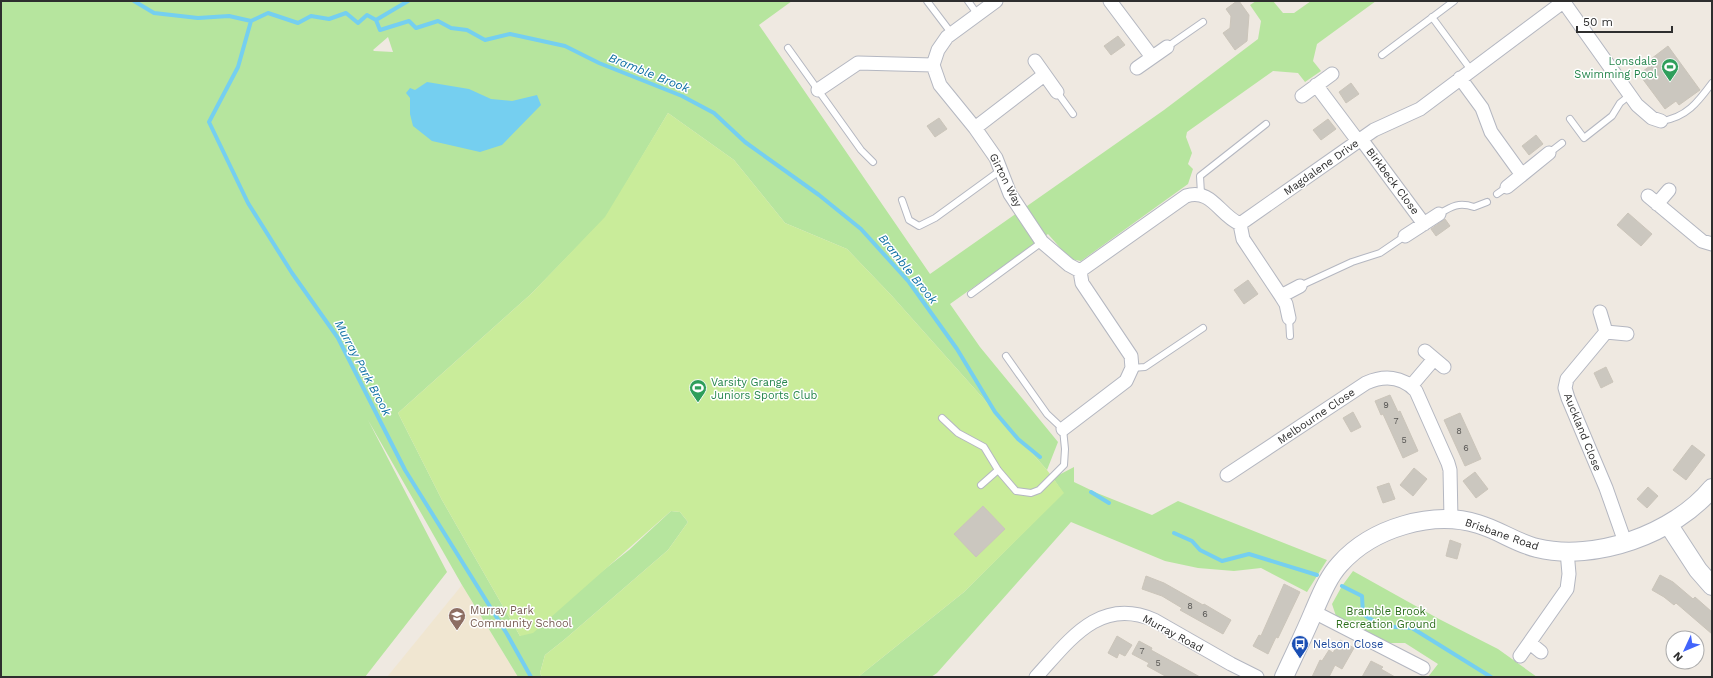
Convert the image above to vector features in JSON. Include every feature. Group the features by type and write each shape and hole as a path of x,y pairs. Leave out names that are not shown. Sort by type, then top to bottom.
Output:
{"street":[{"path":"818,90 858,63 933,65 938,50 947,37 996,1"},
{"path":"1110,1 1152,57"},
{"path":"1563,2 1637,105 1652,118 1661,121"},
{"name":"Magdalene Drive","path":"1240,224 1374,130 1420,109 1563,2"},
{"path":"1137,68 1167,47"},
{"path":"1035,61 1057,92"},
{"name":"Girton Way","path":"933,65 940,85 975,128 996,158 1010,194 1042,242 1069,265 1080,271"},
{"path":"1302,96 1332,74"},
{"path":"975,128 1044,75"},
{"path":"1460,78 1482,108 1491,132 1522,175"},
{"name":"Birkbeck Close","path":"1316,85 1424,224"},
{"path":"1502,191 1549,153"},
{"path":"1669,190 1652,200 1702,241 1712,244"},
{"path":"1063,429 1126,381 1132,368 1131,356 1082,283 1080,271 1186,196 1194,193 1201,194 1209,198 1232,220 1240,224 1243,239 1286,304 1289,318"},
{"name":"Birkbeck Close","path":"1406,236 1439,214"},
{"path":"1281,296 1300,286"},
{"path":"1600,312 1606,332 1628,334"},
{"name":"Auckland Close","path":"1606,332 1567,379 1565,388 1606,488 1625,542"},
{"path":"1434,359 1411,386 1416,391 1448,463 1450,470 1451,519"},
{"name":"Melbourne Close","path":"1227,475 1243,472 1366,383 1376,379 1395,378 1411,386"},
{"name":"Brisbane Road","path":"1284,677 1334,572 1340,564 1358,548 1380,535 1402,526 1423,521 1451,519 1479,524 1536,548 1567,551 1602,548 1638,538 1668,524 1697,504 1712,488"},
{"path":"1668,524 1698,570 1712,586"},
{"path":"1520,656 1530,644 1567,589 1569,574 1567,551"},
{"path":"1314,612 1423,668"},
{"name":"Murray Road","path":"1036,677 1082,628 1100,618 1120,613 1141,615 1154,620 1231,664 1257,677"},
{"path":"1530,644 1542,652"}],"lane":[{"path":"927,1 952,34"},
{"path":"968,1 978,15"},
{"path":"1382,55 1454,1"},
{"path":"1432,17 1471,70"},
{"path":"1167,47 1203,22"},
{"path":"788,48 861,150 873,162"},
{"path":"1661,121 1679,116 1688,111 1712,83"},
{"path":"1057,92 1073,114"},
{"path":"1570,119 1584,138 1612,116 1620,103 1630,95"},
{"path":"1201,194 1200,176 1266,124"},
{"path":"1549,153 1562,143"},
{"path":"902,200 909,220 919,226 935,218 1001,169"},
{"name":"Birkbeck Close","path":"1439,214 1452,206 1465,204 1474,207 1486,202"},
{"name":"Birkbeck Close","path":"1300,286 1352,262 1380,253 1406,236"},
{"path":"971,294 1042,242"},
{"path":"1289,318 1290,336"},
{"path":"1132,368 1145,367 1203,328"},
{"path":"942,418 958,433 984,447 998,470 1016,491 1031,493 1039,490 1064,465 1065,449 1063,429 1047,414 1006,356"},
{"path":"981,485 998,470"}],"shaded area":[{"name":"Murray Park Community School","path":"462,585 518,677 387,677"}],"green space":[{"path":"1,1 792,1 759,25 930,274 1164,110 1258,39 1261,21 1250,5 1256,1 1273,1 1283,13 1294,13 1311,1 1376,1 1317,44 1313,61 1321,71 1305,82 1298,73 1273,71 1187,132 1186,137 1192,153 1188,164 1193,169 1188,184 1081,261 1070,259 1048,234 950,304 980,347 1058,442 1047,470 892,296 847,249 785,223 734,160 668,113 606,217 531,294 398,413 442,500 520,636 629,550 671,511 680,512 688,522 668,550 545,655 540,673 542,677 518,677 462,585 368,420 447,572 365,677 1,677","holes":["388,37 393,52 374,51 373,50"]},
{"name":"Varsity Grange Juniors Sports Club","path":"668,113 734,160 785,223 847,249 892,296 1047,470 1064,493 964,592 858,677 542,677 540,673 545,655 668,550 688,522 680,512 671,511 533,633 520,636 442,500 398,413 531,294 605,217"},
{"path":"1074,467 1074,482 1152,515 1178,501 1327,560 1307,592 1261,568 1234,571 1198,568 1165,561 1071,522 937,673 931,677 858,677 964,592 1063,493 1053,478"},
{"name":"Bramble Brook Recreation Ground","path":"1353,571 1439,619 1498,649 1537,677 1428,677 1438,664 1405,643 1383,643 1336,616 1332,604 1342,586"}],"water":[{"path":"427,82 469,89 491,99 512,101 537,95 541,105 502,145 480,152 432,141 413,126 410,114 410,98 406,93 410,88 415,90"}],"building":[{"path":"1239,1 1249,15 1247,41 1235,50 1223,33 1230,28 1231,16 1226,9"},
{"path":"1118,36 1125,45 1111,55 1104,46"},
{"name":"Lonsdale Swimming Pool","path":"1668,46 1700,90 1679,105 1676,101 1665,109 1639,74 1650,66 1647,62"},
{"path":"1351,83 1359,94 1346,103 1339,92"},
{"path":"939,118 947,129 935,137 927,126"},
{"path":"1328,119 1336,129 1321,140 1313,130"},
{"path":"1536,135 1543,144 1529,155 1522,146"},
{"path":"1628,213 1652,234 1641,246 1617,225"},
{"path":"1445,219 1450,226 1436,236 1431,229"},
{"path":"1248,280 1258,294 1244,304 1234,290"},
{"path":"1606,367 1613,382 1601,388 1594,373"},
{"path":"1390,395 1398,412 1400,411 1418,451 1403,458 1383,414 1381,415 1375,401"},
{"path":"1353,412 1361,427 1351,432 1343,418"},
{"path":"1460,413 1481,459 1465,466 1444,420"},
{"path":"1692,445 1705,455 1686,480 1673,470"},
{"path":"1414,468 1427,479 1413,496 1400,485"},
{"path":"1475,472 1488,489 1476,498 1463,481"},
{"path":"1389,483 1395,499 1383,503 1377,487"},
{"path":"1648,487 1658,496 1647,508 1637,499"},
{"path":"983,506 1005,529 976,557 954,534"},
{"path":"1450,540 1461,544 1457,559 1446,556"},
{"path":"1660,575 1673,582 1693,599 1695,597 1712,612 1712,634 1676,603 1674,605 1652,590"},
{"path":"1146,576 1164,583 1231,620 1223,634 1180,610 1182,608 1162,596 1142,589"},
{"path":"1284,584 1300,592 1278,638 1276,637 1268,654 1253,646 1259,635 1261,636"},
{"path":"1117,636 1132,645 1125,656 1119,653 1117,658 1108,653"},
{"path":"1340,640 1354,648 1342,669 1335,665 1329,677 1312,677 1320,660 1322,661 1329,650 1333,653"},
{"path":"1139,641 1152,648 1151,650 1200,677 1167,677 1147,666 1149,663 1132,654"},
{"path":"1371,661 1383,667 1381,669 1395,677 1362,677"}],"waterway":[{"name":"Bramble Brook","path":"134,1 154,13 198,18 229,16 251,21 268,13 298,23 311,16 329,19 346,13 358,23 367,15 376,20 380,30 409,21 416,28 438,21 451,28 467,30 485,40 510,34 565,46 599,63 682,96 714,113 745,142 819,195 861,229 909,282 957,349 995,412 1018,439 1040,457"},
{"path":"376,20 408,1"},
{"name":"Murray Park Brook","path":"251,21 238,67 209,122 248,203 292,273 338,338 405,470 507,634 531,677"},
{"name":"Bramble Brook","path":"1091,492 1109,503"},
{"name":"Bramble Brook","path":"1174,533 1192,541 1200,550 1222,561 1249,554 1317,575"},
{"name":"Bramble Brook","path":"1342,586 1362,596 1363,614 1381,626 1412,628 1491,677"}],"place":[{"name":"Lonsdale Swimming Pool","path":"1670,82"},
{"name":"Varsity Grange Juniors Sports Club","path":"698,403"},
{"name":"Murray Park Community School","path":"457,631"},
{"name":"Nelson Close","path":"1300,659"}]}
